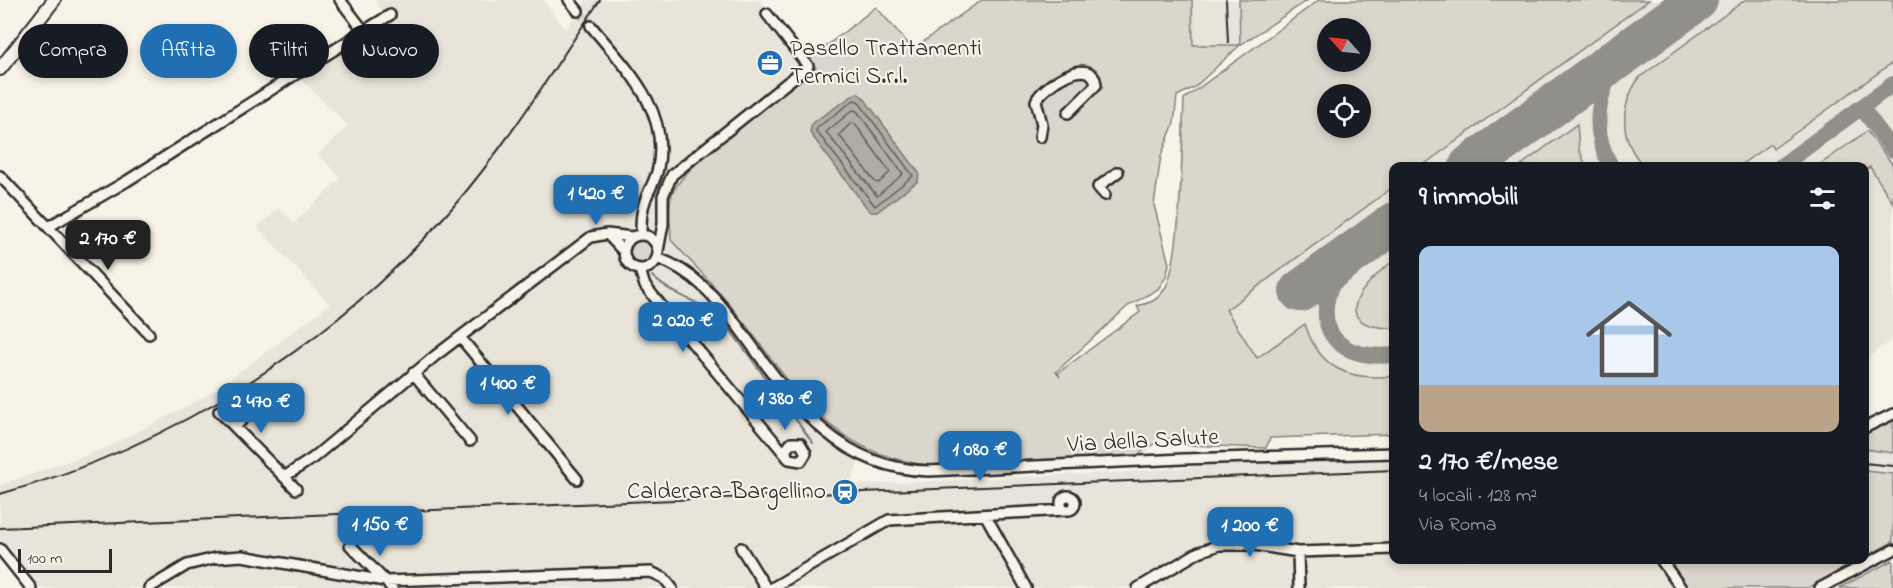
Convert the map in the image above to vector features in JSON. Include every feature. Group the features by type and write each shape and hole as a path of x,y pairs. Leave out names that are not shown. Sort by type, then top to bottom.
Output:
{"main road":[{"path":"1,69 54,0"}],"street":[{"path":"340,0 359,24"},
{"path":"569,0 578,11"},
{"path":"640,270 652,265 657,255 663,224 663,196 672,175 808,66 767,14"},
{"path":"375,24 390,15"},
{"path":"591,26 645,94 657,124 659,165 642,209 640,236 623,250"},
{"path":"48,227 128,181 341,46"},
{"path":"1040,136 1042,124 1036,101 1041,92 1077,71 1087,71 1096,85 1068,113"},
{"path":"1105,195 1098,187 1118,172"},
{"path":"0,176 149,334"},
{"path":"285,477 313,458 413,373 591,237 607,234 640,236 657,232 663,224"},
{"path":"607,234 623,250 628,264 640,270 645,286 653,297 776,444 787,457 798,462 806,453 800,443 776,444"},
{"name":"Via della Salute","path":"640,236 655,242 657,255 712,294 810,420 848,447 887,464 928,471 1183,459 1389,453"},
{"path":"460,337 577,479"},
{"path":"413,373 470,441"},
{"path":"219,411 296,489"},
{"path":"1869,426 1893,414"},
{"path":"235,427 246,417"},
{"path":"787,457 789,445"},
{"path":"772,588 885,522 1065,510"},
{"path":"987,516 1026,588"},
{"path":"1138,588 1199,552 1219,546 1254,544 1298,552 1389,549"},
{"path":"350,545 388,585"},
{"path":"741,548 766,588"},
{"path":"0,549 31,588"},
{"path":"1869,562 1893,550"},
{"path":"1298,552 1299,588"},
{"path":"149,588 187,565 215,558 242,556 388,585 651,572 664,578 672,588"},
{"path":"1664,564 1681,588"},
{"path":"1820,588 1866,564"}],"shaded area":[{"path":"375,0 543,0 566,30 575,16 578,19 585,8 583,5 586,0 760,0 816,68 704,155 680,181 671,198 671,240 723,296 801,400 832,428 864,446 850,485 1126,472 1239,463 1389,460 1389,564 1672,564 1688,588 25,588 0,550 0,485 101,450 180,410 218,388 330,304 257,227 279,208 294,223 341,178 318,154 348,126 300,78 329,78 329,59 341,51 341,78 439,78 439,24 386,24 389,22"},
{"path":"982,0 1192,0 1193,45 1240,45 1195,87 1177,96 1174,123 1161,156 1154,205 1169,264 1166,277 1158,289 1128,306 1056,372 1060,377 1058,373 1140,312 1137,306 1159,297 1164,290 1170,276 1178,228 1184,99 1319,0 1649,0 1427,162 1389,162 1389,190 1226,310 1257,358 1305,324 1318,352 1338,369 1363,376 1389,376 1389,434 1270,438 1266,448 1187,445 1184,439 1161,439 1136,456 936,466 896,459 862,446 835,429 789,382 747,326 671,240 671,198 677,184 711,149 816,68 810,59 876,7 913,49"},
{"path":"1192,0 1239,0 1240,45 1193,45"},
{"path":"1239,0 1308,0 1240,45"},
{"path":"1319,0 1893,0 1893,339 1869,357 1869,162 1389,162 1389,434 1270,438 1266,448 1187,445 1184,439 1161,439 1136,456 1120,457 1058,373 1140,312 1137,306 1156,301 1170,280 1175,254 1184,99"},
{"path":"1745,0 1893,0 1893,62 1773,149 1770,144 1745,162 1641,162 1630,145 1625,123 1628,99 1640,77"},
{"path":"1577,124 1579,149 1584,162 1525,162"},
{"path":"1867,131 1893,165 1893,203 1869,168 1869,162 1824,162"},
{"path":"641,241 649,244 652,252 649,260 641,263 633,260 630,252 633,244"},
{"path":"1389,264 1389,328 1372,326 1360,320 1355,312 1356,303 1362,292"},
{"path":"1893,420 1893,453 1869,450 1869,431"},
{"path":"1869,450 1893,453 1893,474 1869,471"},
{"path":"1869,471 1893,474 1893,542 1869,555"},
{"path":"1893,560 1893,588 1839,588"},
{"path":"1672,564 1853,564 1808,588 1688,588"}],"water":[{"path":"857,93 863,97 919,173 918,181 877,212 871,212 867,208 810,133 812,123"}],"waterway":[{"path":"652,276 669,289 715,313 723,320 813,443"}],"taxiway":[{"path":"1609,162 1600,134 1600,102 1613,71 1635,46"},
{"path":"1786,162 1893,84"},
{"path":"1862,108 1893,150"},
{"path":"1354,252 1339,271 1330,290 1326,308 1327,325 1335,339 1348,349 1368,355 1389,355"}],"runway":[{"path":"1475,162 1697,0"},
{"path":"1300,291 1389,227"}],"tunnel":[{"path":"578,11 591,26"}],"railway":[{"path":"0,494 65,473 128,448 189,418 248,384 304,345 357,302 407,256 473,183 530,106 600,0"},
{"path":"1226,0 1228,42"},
{"path":"1869,464 1893,466"},
{"path":"0,528 1389,470"}],"place":[{"name":"Pasello Trattamenti Termici S.r.l.","path":"770,63"},
{"name":"Calderara-Bargellino","path":"845,492"}]}
